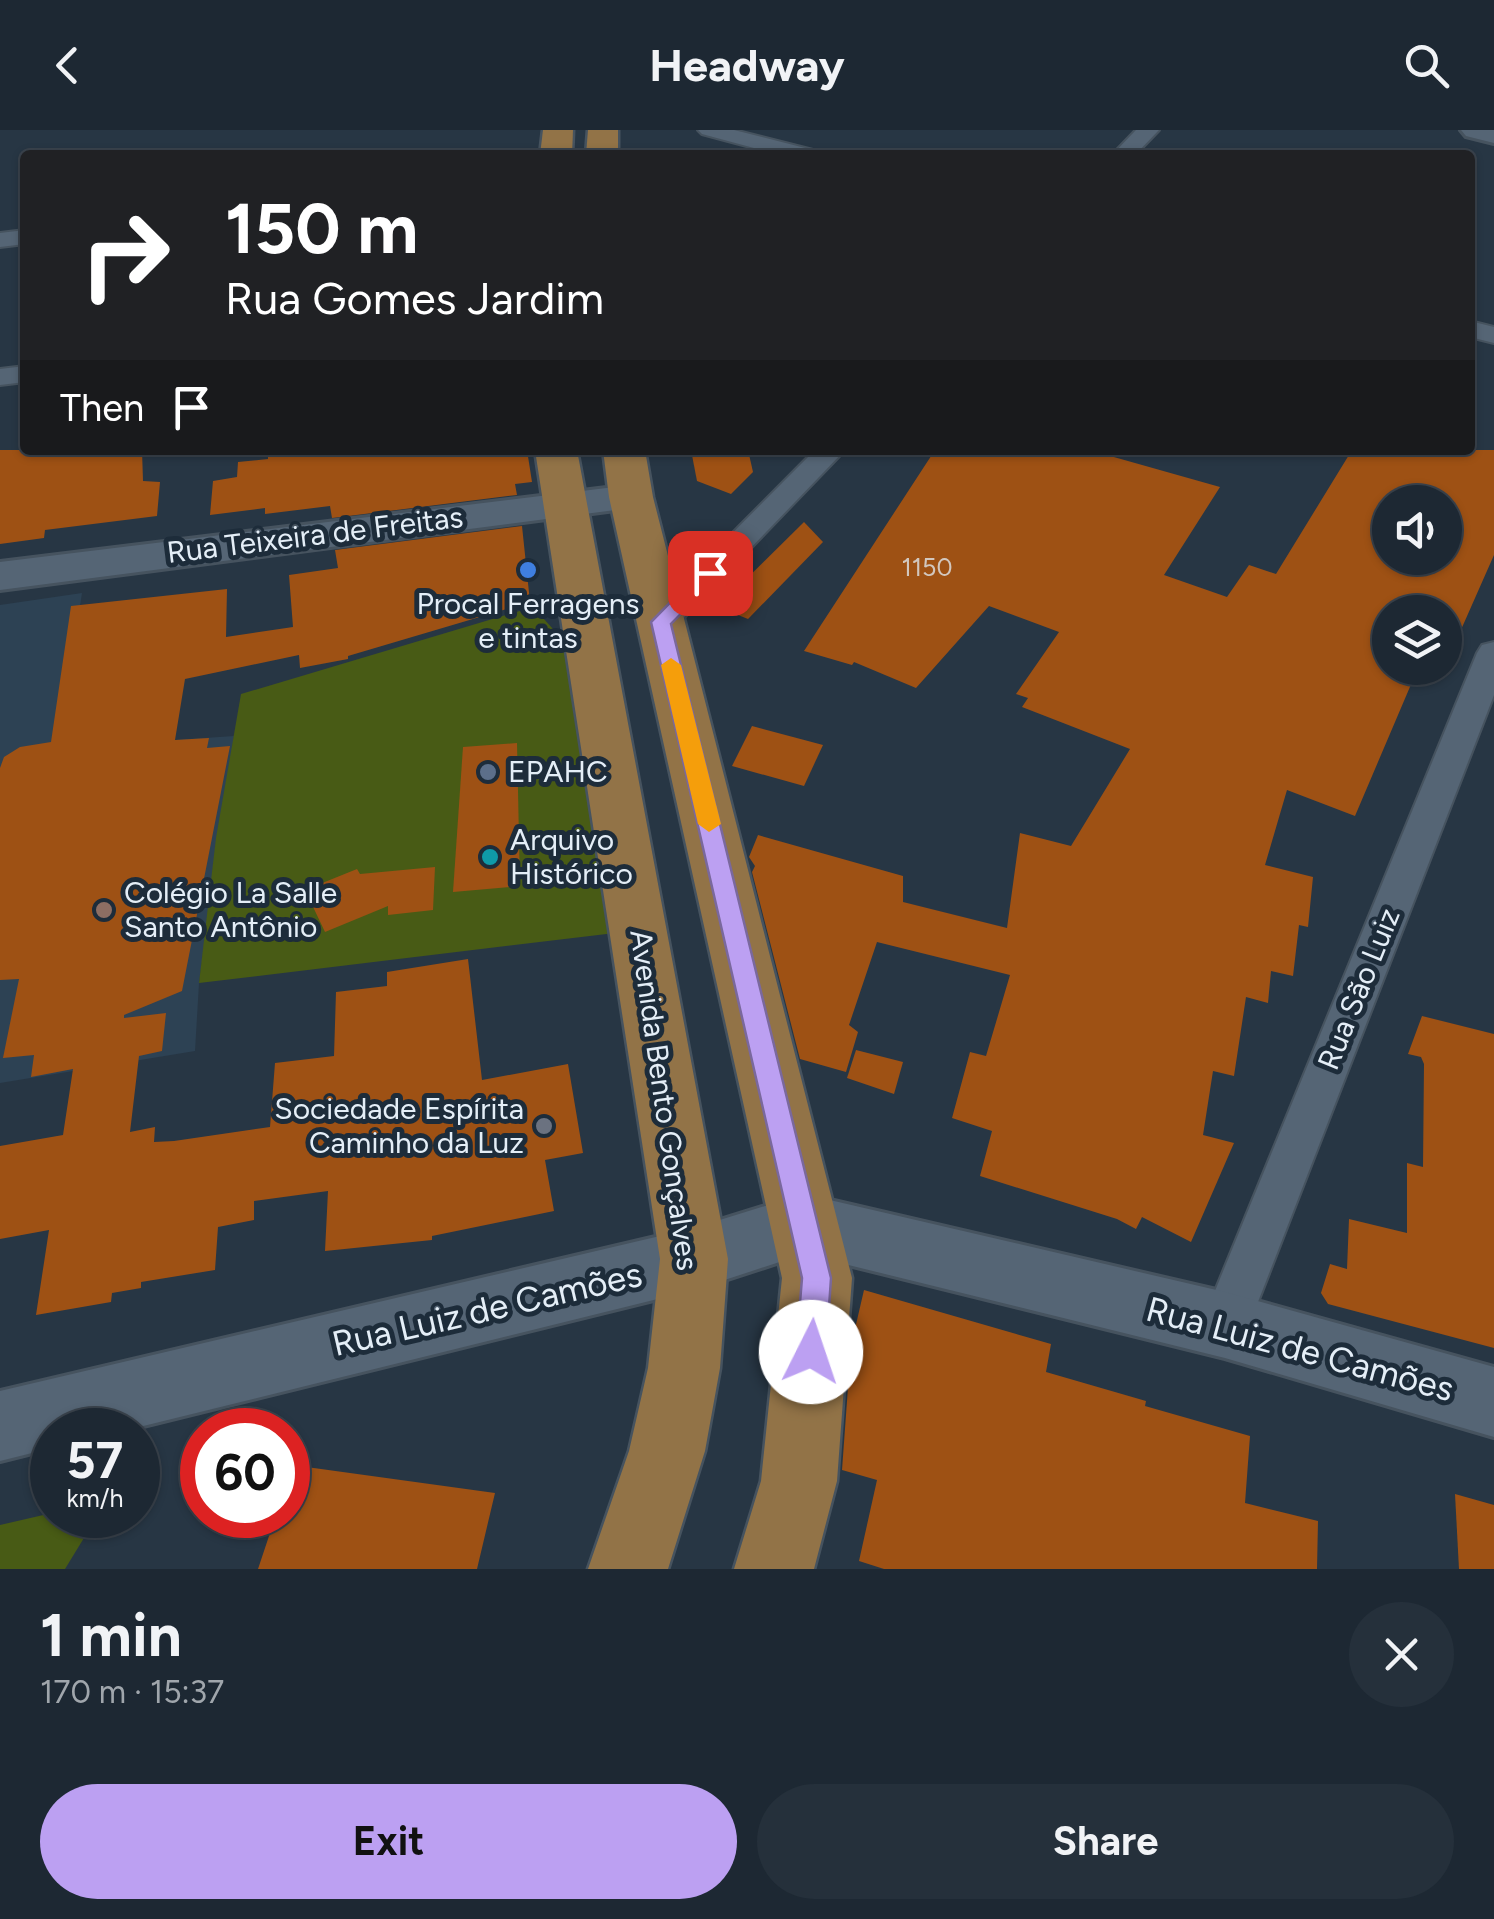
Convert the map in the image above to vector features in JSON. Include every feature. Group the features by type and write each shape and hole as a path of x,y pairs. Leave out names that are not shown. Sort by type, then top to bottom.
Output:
{"main road":[{"path":"627,473 817,1278 799,1480 774,1569"},
{"name":"Avenida Bento Gonçalves","path":"559,476 588,624 694,1260 684,1368 667,1450 628,1569"}],"street":[{"path":"709,130 786,150"},
{"path":"1128,150 1148,130"},
{"path":"1476,130 1494,134"},
{"path":"661,622 827,455"},
{"name":"Rua Teixeira de Freitas","path":"0,576 559,476 627,473"},
{"name":"Rua São Luiz","path":"1225,1325 1494,652"},
{"name":"Rua Luiz de Camões","path":"0,1426 694,1260 804,1224 1225,1325 1494,1402"}],"shaded area":[{"name":"Colégio La Salle Santo Antônio","path":"82,593 58,748 234,736 199,983 195,1051 0,1083 0,605"}],"green space":[{"path":"533,607 573,651 615,933 199,983 216,838 241,694"},
{"path":"30,1518 30,1538 84,1538 65,1569 0,1569 0,1525"}],"building":[{"path":"0,450 20,450 20,455 142,455 143,481 160,482 157,516 45,530 44,538 0,544"},
{"path":"1475,450 1494,450 1494,555 1462,627 1462,595 1372,595 1372,685 1411,685 1355,816 1287,790 1265,865 1313,877 1308,927 1299,925 1293,976 1271,971 1268,1003 1246,997 1234,1076 1213,1071 1203,1135 1234,1143 1191,1242 1142,1217 1136,1229 1117,1219 980,1176 992,1131 952,1118 970,1052 986,1056 1010,975 877,942 849,1025 858,1032 846,1072 800,1059 752,872 755,866 749,857 758,835 903,876 903,902 1007,928 1020,833 1071,846 1130,749 1022,707 1028,698 1016,694 1059,632 989,606 916,688 854,662 852,665 804,651 932,455 1107,455 1220,487 1164,575 1227,597 1249,565 1276,574 1349,455 1475,455"},
{"path":"268,455 528,455 532,482 515,484 517,495 332,518 330,506 265,514 265,508 210,515 213,481 237,477 238,462 268,459"},
{"path":"692,455 749,455 753,472 731,494 697,481"},
{"path":"804,522 823,542 748,619 718,607"},
{"path":"522,526 530,602 348,659 300,668 299,655 185,679 175,740 209,738 207,748 230,746 182,991 124,1018 166,1013 162,1051 139,1056 130,1132 155,1127 154,1142 270,1127 275,1063 334,1056 336,992 387,986 387,972 468,959 482,1080 568,1064 583,1153 545,1160 554,1211 432,1236 432,1240 325,1251 328,1191 254,1201 254,1220 218,1227 215,1270 141,1282 141,1288 112,1293 111,1302 36,1315 49,1230 0,1239 0,1146 63,1135 73,1069 31,1077 34,1055 3,1058 19,979 0,980 0,768 4,757 20,747 51,742 71,606 227,589 226,637 293,627 289,575 338,568 335,550"},
{"path":"752,726 823,745 804,786 732,766"},
{"path":"517,743 520,886 453,892 463,747"},
{"path":"435,867 433,910 388,915 388,906 325,932 305,890 357,869 360,874"},
{"path":"1422,1016 1494,1034 1494,1348 1328,1304 1321,1293 1330,1264 1347,1269 1349,1219 1407,1233 1407,1163 1423,1167 1424,1064 1421,1057 1408,1054"},
{"path":"856,1050 903,1062 894,1094 847,1078"},
{"path":"864,1290 1051,1344 1046,1372 1250,1436 1245,1503 1318,1521 1317,1569 884,1569 859,1561 877,1480 842,1470 851,1346"},
{"path":"310,1467 495,1493 477,1569 258,1569 268,1538 310,1538"},
{"path":"1455,1494 1494,1505 1494,1569 1459,1569"}],"slow traffic":[{"path":"671,665 709,824"}],"place":[{"name":"Procal Ferragens e tintas","path":"528,570"},
{"name":"EPAHC","path":"488,772"},
{"name":"Arquivo Histórico","path":"490,857"},
{"name":"Colégio La Salle Santo Antônio","path":"104,910"},
{"name":"Sociedade Espírita Caminho da Luz","path":"544,1126"}],"route":[{"path":"710,573 661,622 817,1278 811,1352"}]}
